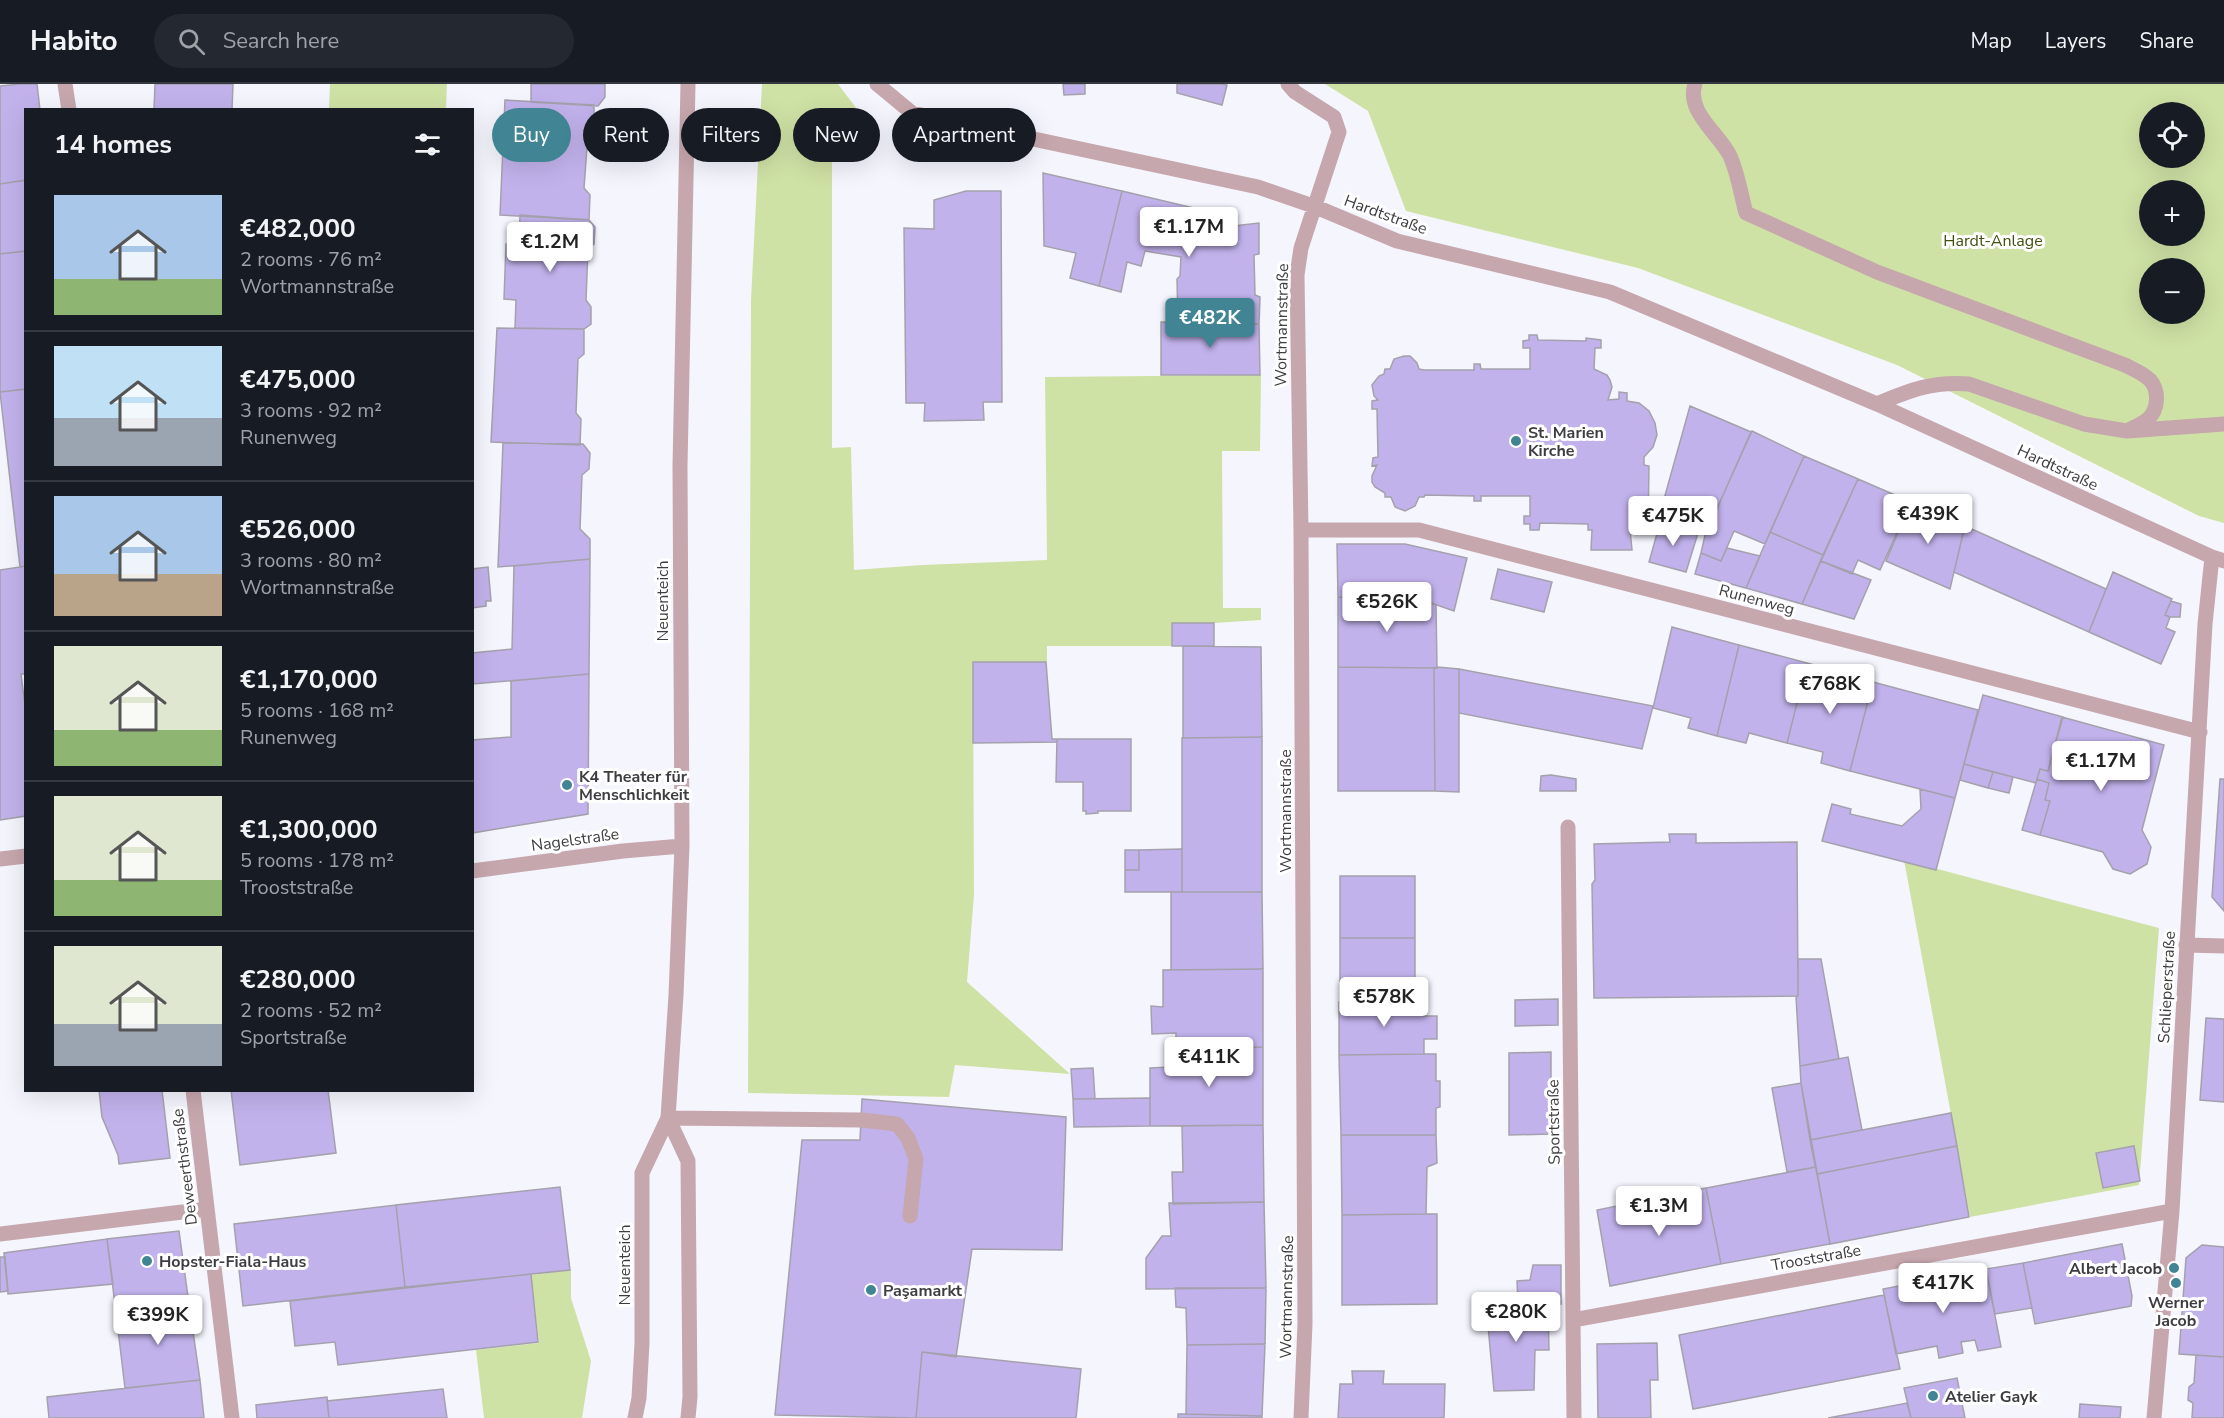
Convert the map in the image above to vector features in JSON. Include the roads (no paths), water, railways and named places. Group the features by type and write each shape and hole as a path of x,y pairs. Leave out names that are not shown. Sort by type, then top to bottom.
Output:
{"street":[{"path":"65,84 69,108"},
{"name":"Neuenteich","path":"635,1418 639,1398 642,1343 642,1173 668,1119 682,846 680,466 688,84"},
{"name":"Hardtstraße","path":"877,84 912,113 1258,187 1316,207 1397,241 1610,292 1877,404 2218,559"},
{"name":"Wortmannstraße","path":"1288,84 1295,92 1334,117 1339,132 1301,248 1297,275 1301,530 1305,1324 1301,1418"},
{"path":"1695,84 1692,91 1695,105 1702,119 1729,154 1746,213 1877,272 2125,365 2144,375 2154,385 2156,406 2148,419 2127,431"},
{"path":"1877,404 1919,387 1939,383 1969,384 2084,424 2127,431 2224,424"},
{"name":"Runenweg","path":"1301,530 1419,530 2200,732"},
{"name":"Schlieperstraße","path":"2154,1418 2172,1211 2205,624 2218,559"},
{"name":"Sportstraße","path":"1569,826 1574,1418"},
{"name":"Nagelstraße","path":"474,871 623,851 682,846"},
{"path":"0,859 24,856"},
{"path":"2186,945 2224,946"},
{"name":"Deweerthstraße","path":"193,1092 232,1418"},
{"path":"668,1119 861,1120 897,1124 908,1138 916,1159 910,1216"},
{"name":"Neuenteich","path":"668,1119 688,1161 690,1397 688,1418"},
{"path":"0,1234 207,1209"},
{"name":"Trooststraße","path":"1573,1320 2172,1211"}],"place":[{"name":"St. Marien Kirche","path":"1516,441"},
{"name":"K4 Theater für Menschlichkeit","path":"567,785"},
{"name":"Hopster-Fiala-Haus","path":"147,1261"},
{"name":"Albert Jacob","path":"2174,1268"},
{"name":"Werner Jacob","path":"2176,1283"},
{"name":"Paşamarkt","path":"871,1290"},
{"name":"Atelier Gayk","path":"1933,1396"}],"park label":[{"name":"Hardt-Anlage","path":"1993,240"}]}
